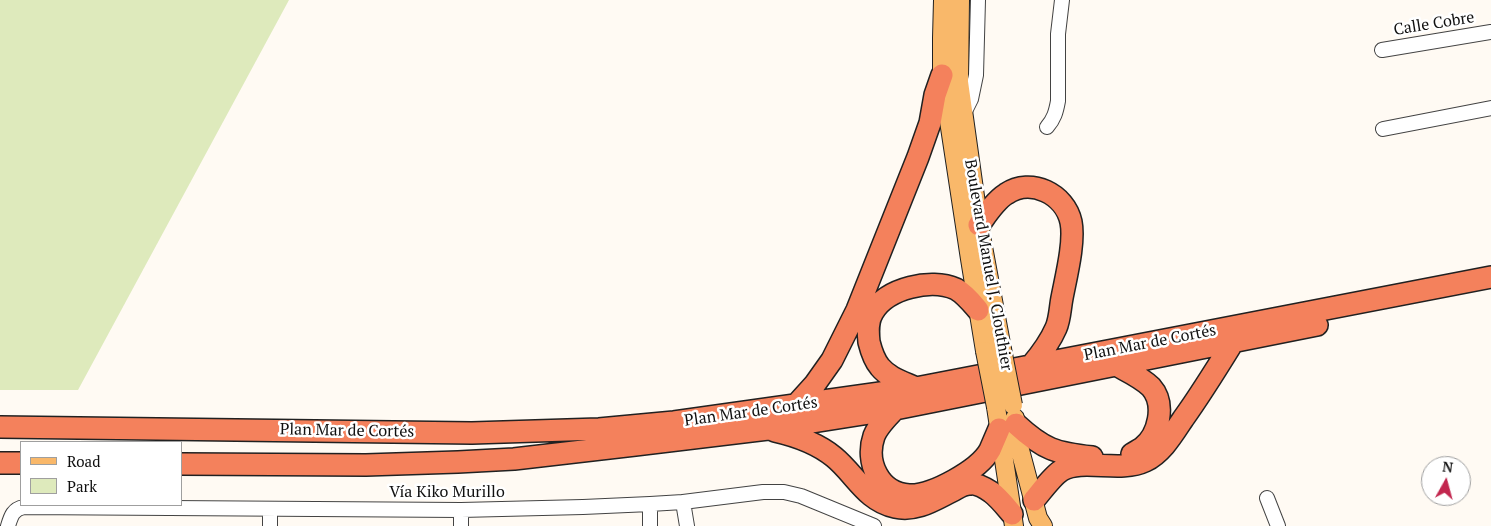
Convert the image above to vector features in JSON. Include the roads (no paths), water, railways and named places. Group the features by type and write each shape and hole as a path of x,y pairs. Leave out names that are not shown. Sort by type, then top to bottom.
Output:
{"highway":[{"path":"796,405 832,360 857,310 930,123 935,95 942,75"},
{"path":"979,225 998,200 1014,190 1026,186 1046,190 1053,194 1062,203 1070,216 1072,225 1070,250 1057,326 1044,350 1031,366"},
{"name":"Plan Mar de Cortés","path":"0,427 472,433 599,429 646,425 916,388 1491,277"},
{"path":"916,388 894,378 880,367 871,351 868,322 878,305 892,295 928,284 943,285 957,290 966,296 978,310"},
{"name":"Plan Mar de Cortés","path":"182,464 366,465 458,462 523,458 768,429 895,409 1491,292"},
{"path":"1038,518 1058,473 1063,469 1079,465 1126,466 1138,464 1153,456 1169,440 1189,412 1233,342"},
{"path":"895,409 884,420 875,435 871,448 871,461 876,475 882,482 890,490 901,494 918,495 931,491 962,475 989,451 1006,416 1046,448 1061,453 1109,459 1129,456 1142,448 1152,438 1159,412 1158,399 1145,381 1118,366"},
{"path":"768,429 796,436 820,447 835,457 867,493 884,504 902,508 914,508 962,486 976,484 992,493 1013,523"},
{"path":"0,463 20,463"}],"main road":[{"name":"Boulevard Manuel J. Clouthier","path":"943,0 942,75 978,310 994,350"},
{"name":"Boulevard Manuel J. Clouthier","path":"960,0 959,82 994,350 1006,416 1013,523"},
{"name":"Boulevard Manuel J. Clouthier","path":"1006,416 1020,450 1038,518"}],"street":[{"path":"963,115 972,98 976,75 978,0"},
{"path":"1047,127 1053,120 1058,101 1058,34 1062,0"},
{"name":"Calle Cobre","path":"1382,50 1491,32"},
{"path":"1384,130 1491,108"},
{"name":"Vía Kiko Murillo","path":"8,526 13,512 24,506 461,510 650,504 763,492 784,492 801,496 874,526"},
{"path":"1267,498 1278,526"},
{"path":"683,502 687,526"},
{"path":"650,504 650,526"},
{"path":"270,509 270,526"},
{"path":"461,510 461,526"}]}
